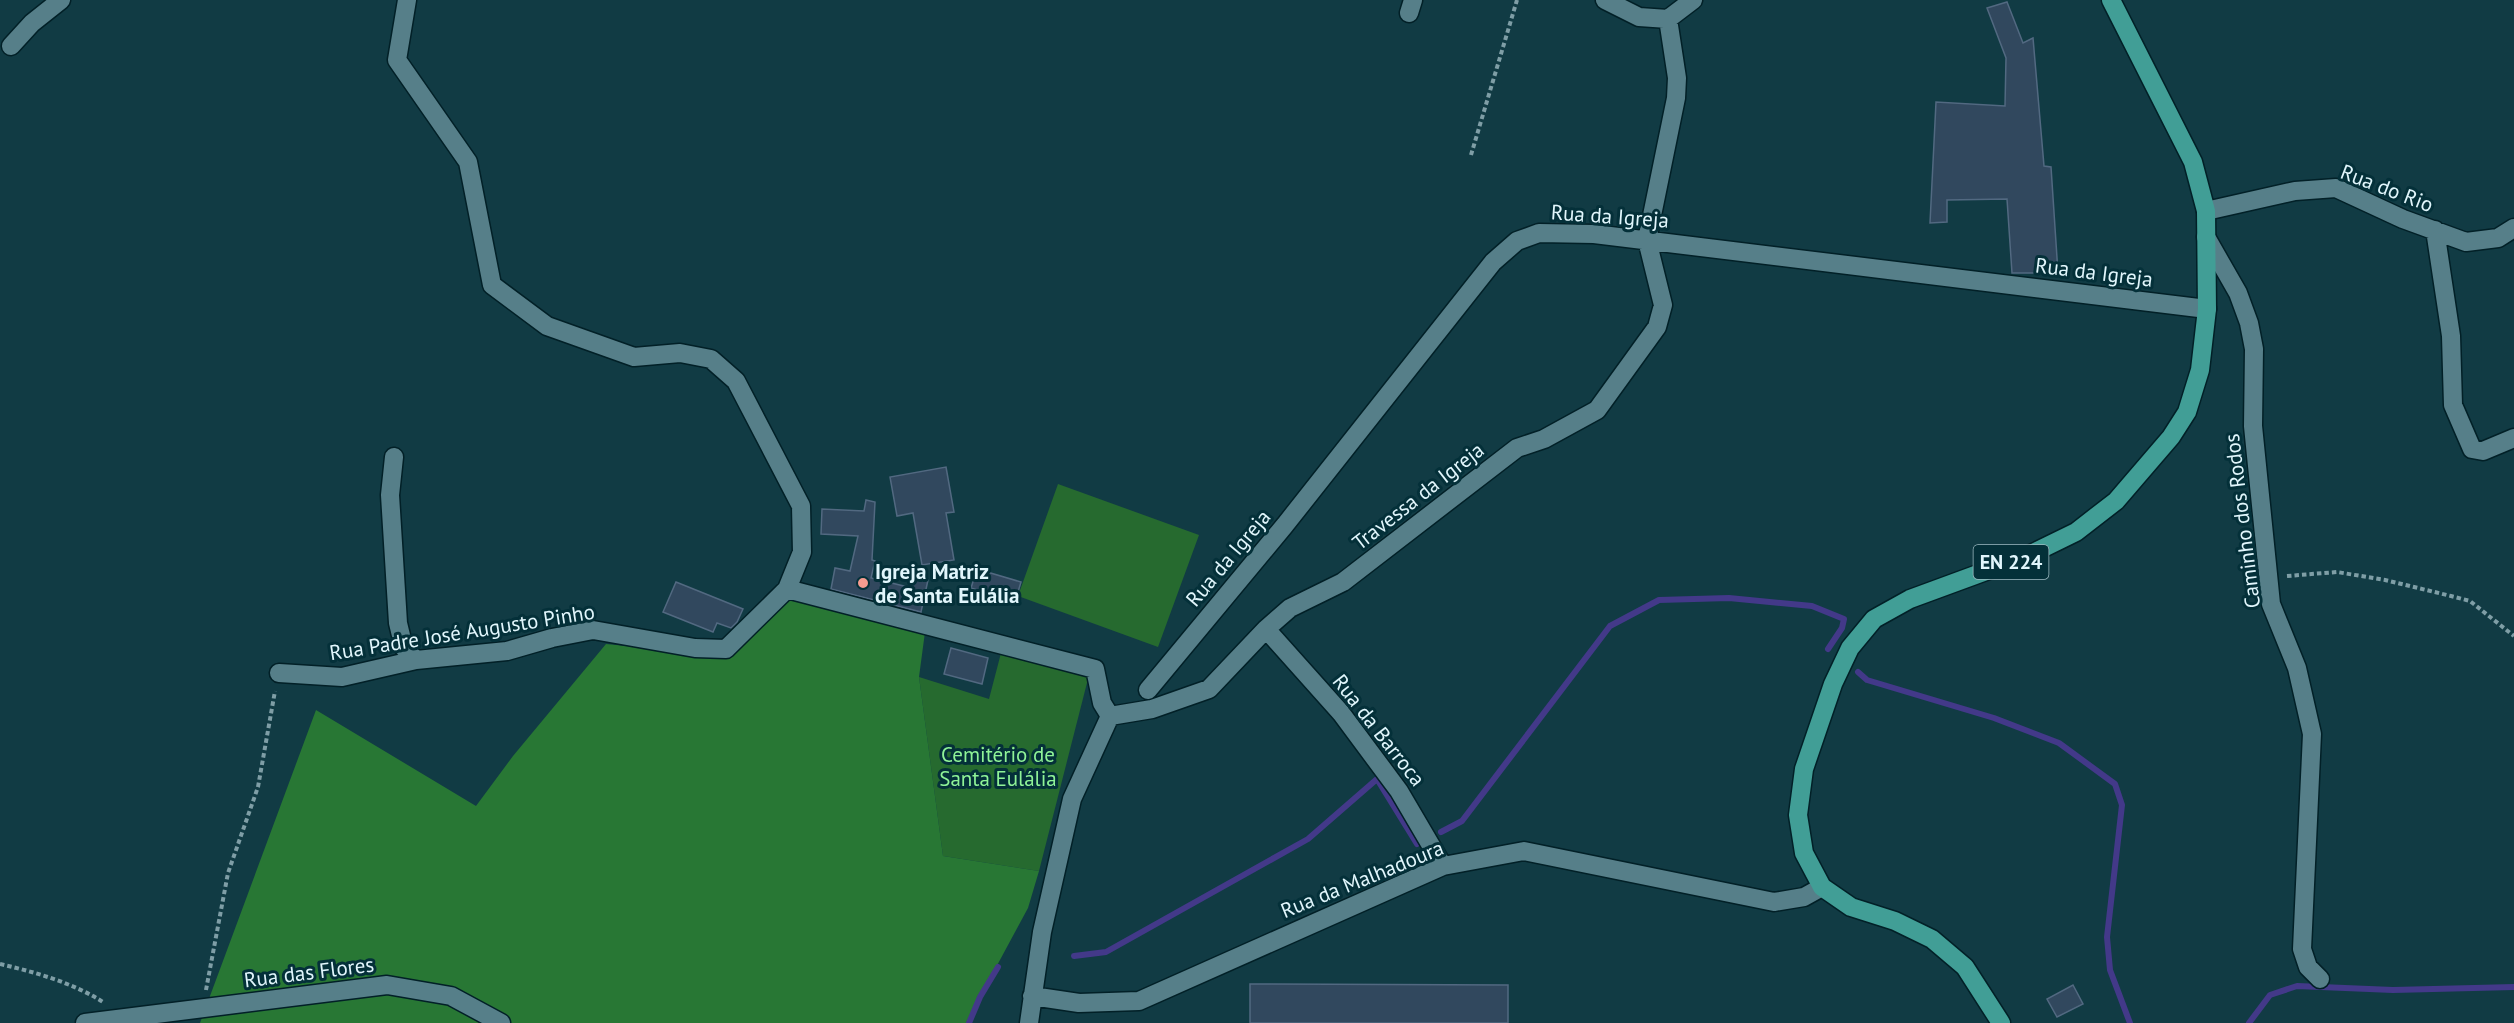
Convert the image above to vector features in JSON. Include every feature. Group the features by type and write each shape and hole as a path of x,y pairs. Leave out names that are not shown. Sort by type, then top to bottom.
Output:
{"main road":[{"name":"EN 224","path":"2001,1023 1965,967 1932,939 1895,921 1851,907 1822,887 1804,853 1798,815 1804,769 1833,684 1850,648 1874,619 1901,604 2027,556 2076,532 2116,501 2171,437 2187,412 2200,370 2207,309 2206,211 2193,162 2111,0"}],"street":[{"path":"11,46 32,24 61,0"},
{"path":"407,0 398,60 468,162 492,285 547,326 634,357 680,352 711,359 736,381 801,506 801,552 787,589 1095,669 1102,703 1110,716 1072,799 1042,932 1029,1023"},
{"path":"1605,0 1639,17 1668,19 1693,0"},
{"path":"1647,240 1676,98 1677,78 1668,19"},
{"name":"Rua do Rio","path":"2206,211 2295,191 2336,188 2403,219 2466,242 2498,237 2514,228"},
{"path":"2435,230 2451,336 2453,405 2472,449 2483,451 2514,438"},
{"name":"Rua da Igreja","path":"1148,690 1285,525 1493,262 1517,241 1539,233 1594,234 1647,240 2207,309"},
{"name":"Caminho dos Rodos","path":"2206,237 2238,293 2249,323 2252,341 2253,426 2267,578 2271,604 2298,668 2312,734 2302,949 2308,967 2320,978"},
{"name":"Travessa da Igreja","path":"1110,716 1152,710 1209,689 1266,629 1290,608 1342,582 1517,448 1544,439 1597,410 1657,327 1663,305 1647,240"},
{"path":"394,457 390,495 398,623 404,648 416,660"},
{"name":"Rua Padre José Augusto Pinho","path":"279,673 342,677 416,660 507,651 552,638 592,630 695,648 726,649 787,589"},
{"name":"Rua da Barroca","path":"1266,629 1341,713 1399,790 1443,866"},
{"name":"Rua da Malhadoura","path":"1032,996 1079,1003 1139,1001 1443,866 1524,850 1774,902 1804,897 1822,887"},
{"name":"Rua das Flores","path":"85,1023 387,985 452,996 501,1023"}],"path":[{"path":"1471,154 1517,0"},
{"path":"2267,578 2337,572 2385,579 2470,601 2514,636"},
{"path":"203,1008 228,873 258,787 279,673"},
{"path":"0,964 90,993 104,1002 117,1019"}],"green space":[{"path":"1058,484 1199,535 1158,647 1018,596"},
{"path":"786,597 925,632 919,677 943,856 1039,871 1028,908 966,1023 200,1023 316,710 476,806 513,756 606,644 727,656"},
{"name":"Cemitério de Santa Eulália","path":"1001,653 1089,675 1039,871 943,856 919,677 989,699"}],"building":[{"path":"2007,2 2023,43 2033,38 2044,166 2051,167 2058,273 2012,273 2007,199 1947,200 1947,222 1930,223 1936,102 2005,106 2006,58 1987,8"},
{"path":"946,467 954,512 946,513 954,560 922,565 913,513 897,516 890,477"},
{"path":"866,500 875,502 872,560 875,561 871,578 908,587 911,576 928,580 921,612 831,589 835,568 850,571 858,536 821,534 822,509 864,511"},
{"path":"977,569 1021,582 1015,602 971,588"},
{"path":"676,582 743,609 737,622 731,628 717,623 713,632 663,612"},
{"path":"951,648 988,658 982,684 944,674"},
{"path":"1250,984 1508,985 1508,1023 1250,1023"},
{"path":"2073,985 2083,1004 2057,1017 2047,999"}],"waterway":[{"path":"1441,832 1462,821 1610,626 1659,600 1729,598 1812,606 1844,619 1842,628 1828,649"},
{"path":"1858,672 1867,680 1994,718 2059,743 2115,784 2122,805 2107,937 2110,970 2130,1023"},
{"path":"1074,956 1106,952 1308,839 1377,779 1417,844"},
{"path":"969,1023 980,997 998,967"},
{"path":"2249,1023 2270,995 2297,986 2393,990 2514,987"}],"place":[{"name":"Igreja Matriz de Santa Eulália","path":"863,583"}]}
